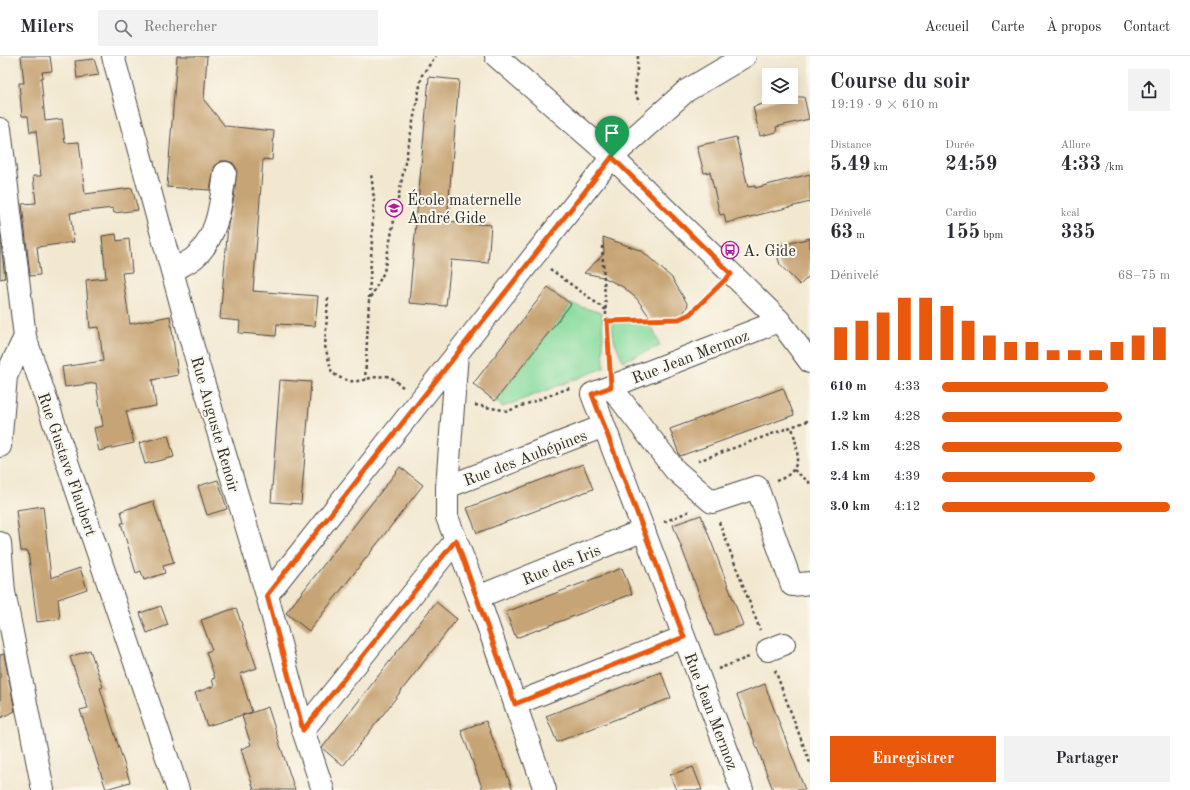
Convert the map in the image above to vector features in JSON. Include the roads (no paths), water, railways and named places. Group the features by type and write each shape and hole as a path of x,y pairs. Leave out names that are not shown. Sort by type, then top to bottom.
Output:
{"street":[{"name":"Rue Auguste Renoir","path":"113,56 173,271 267,595 303,730 323,790"},
{"path":"267,595 612,157 686,91 745,56"},
{"path":"503,58 612,157 779,320 810,362"},
{"name":"Rue Gustave Flaubert","path":"0,129 25,337 178,790"},
{"path":"173,271 193,258 206,244 219,212 225,173"},
{"name":"Rue Jean Mermoz","path":"742,790 592,394 779,320"},
{"path":"0,446 6,376 25,337"},
{"path":"457,353 447,487 447,517 478,597 544,790"},
{"path":"611,387 675,470 712,502 757,487 792,586 810,584"},
{"name":"Rue des Aubépines","path":"447,487 604,426"},
{"name":"Rue des Iris","path":"478,597 644,530"},
{"path":"303,730 456,540"},
{"path":"0,543 4,592 43,790"},
{"path":"515,704 684,637"}],"place":[{"name":"École maternelle André Gide","path":"394,208"},
{"name":"A. Gide","path":"730,250"}]}
